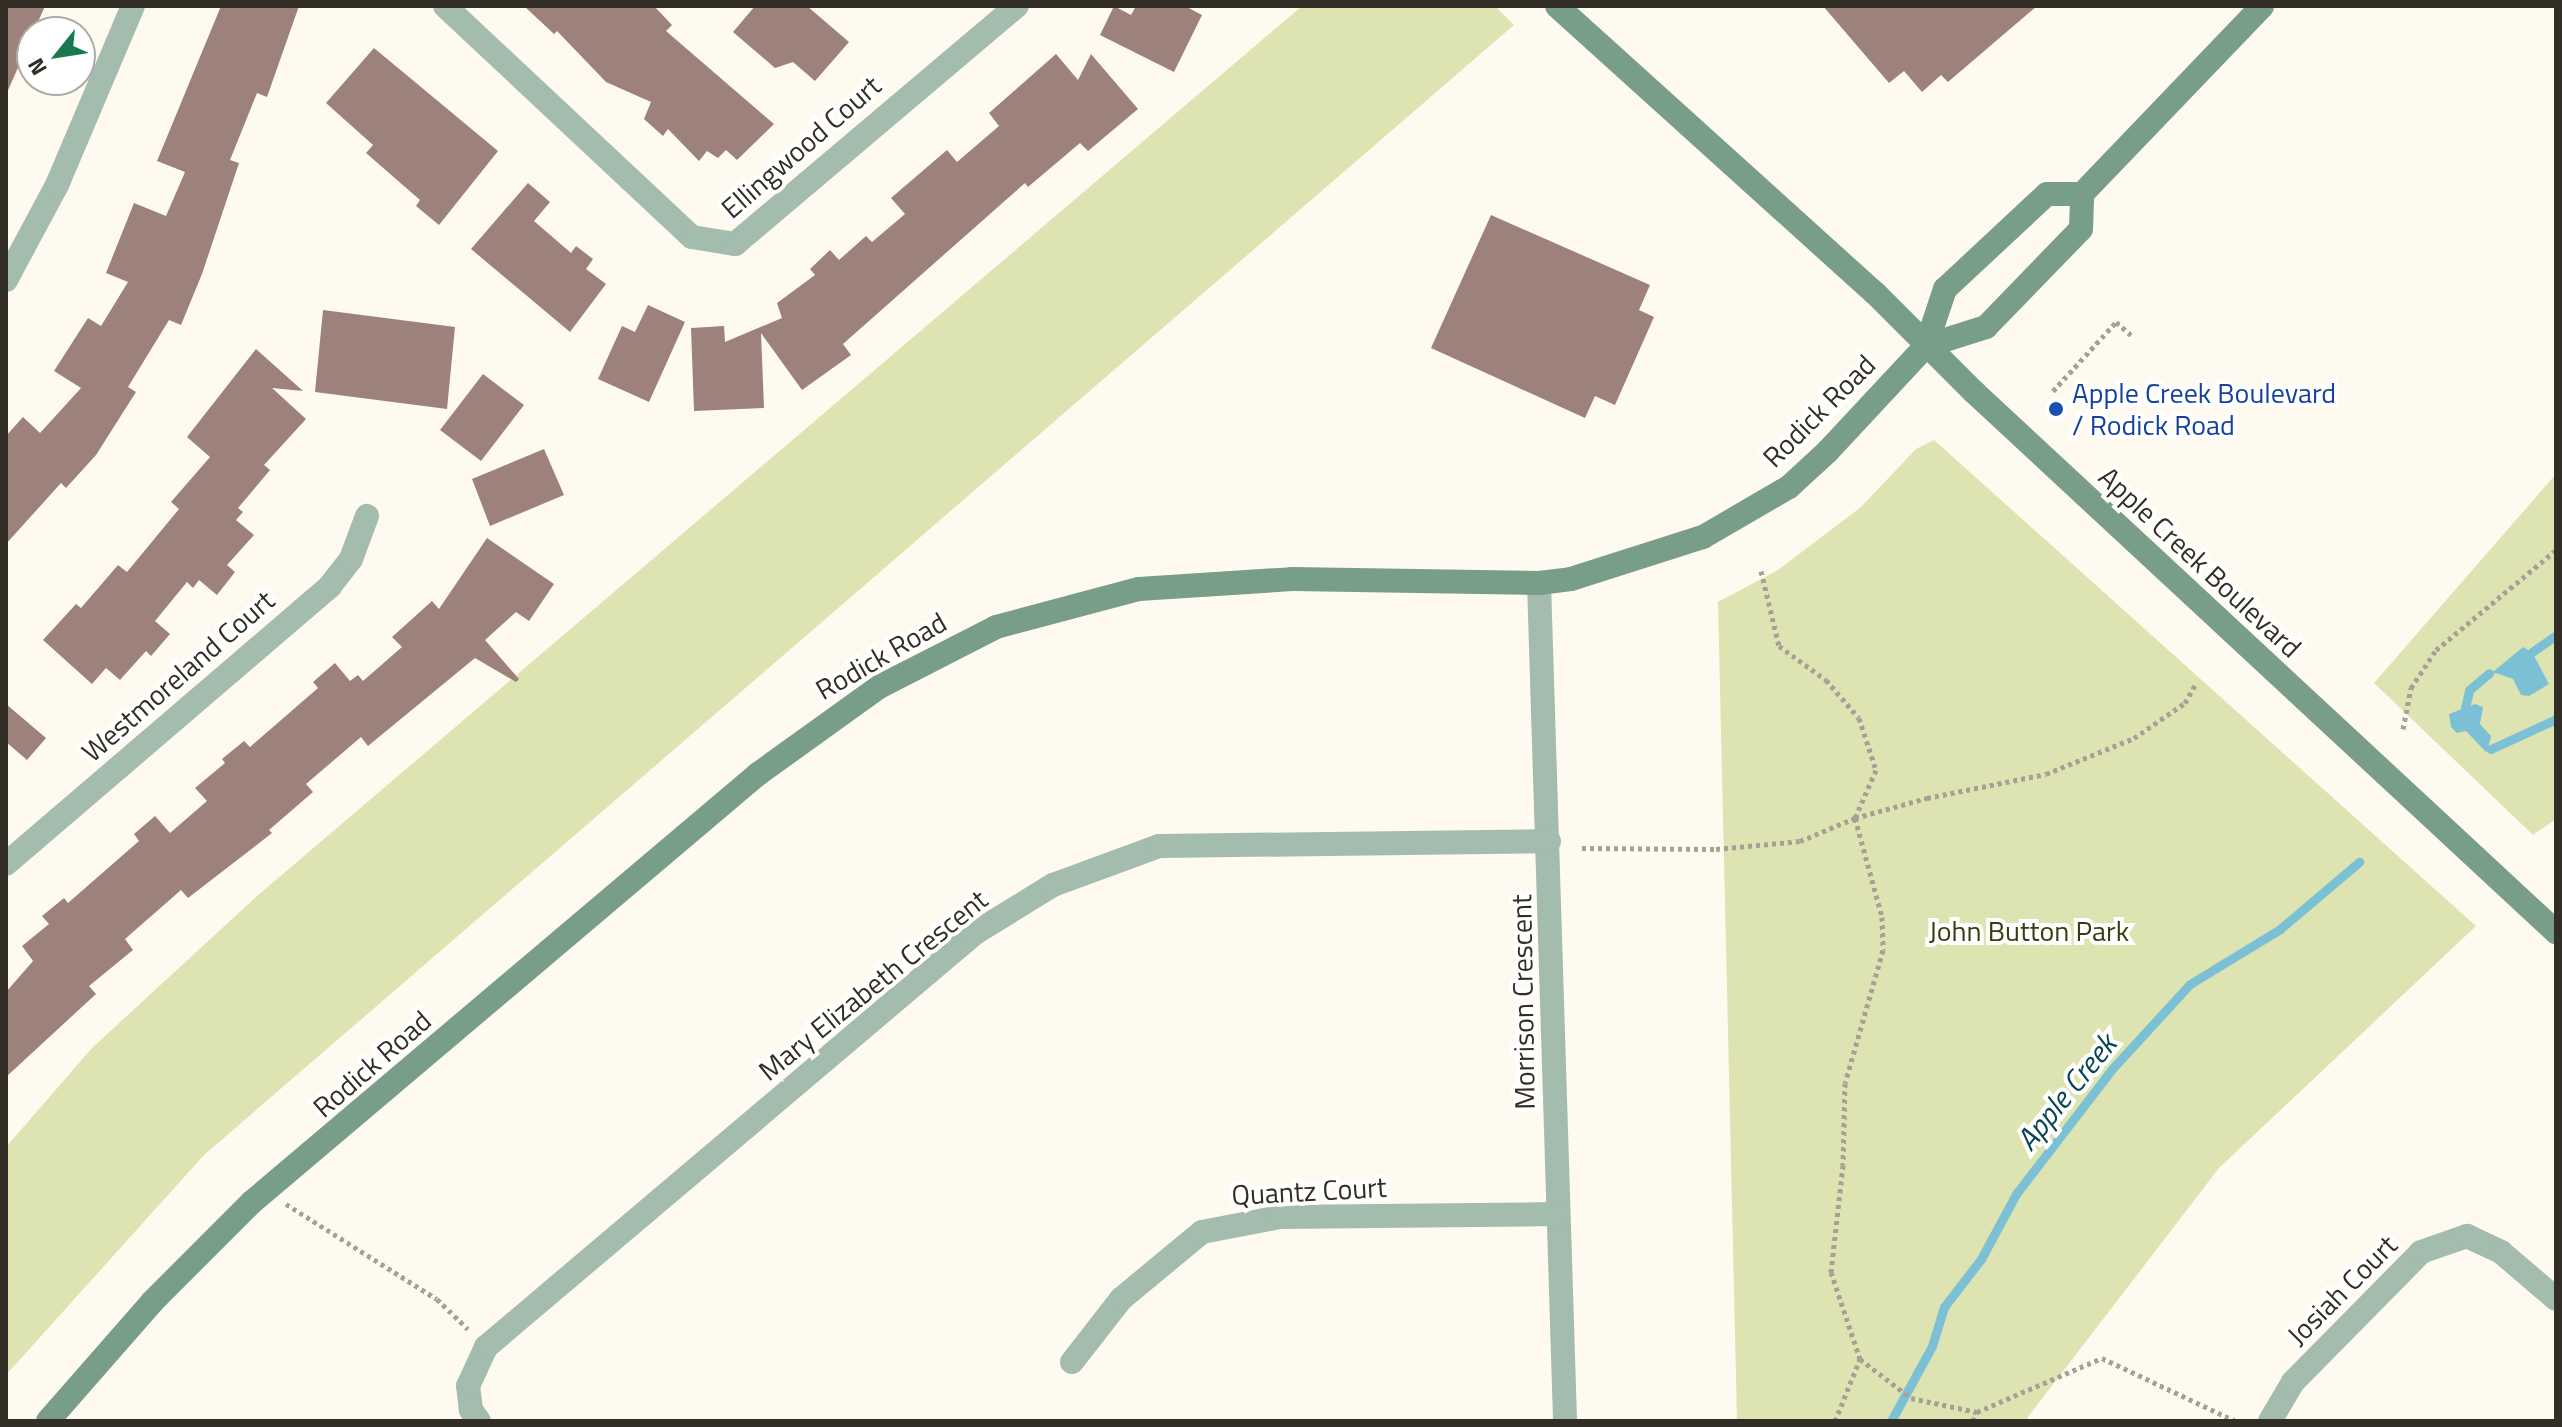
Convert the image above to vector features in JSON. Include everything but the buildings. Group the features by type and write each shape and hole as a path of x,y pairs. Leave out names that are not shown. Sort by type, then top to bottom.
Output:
{"main road":[{"name":"Apple Creek Boulevard","path":"1557,6 1875,293 1926,346 2556,932"},
{"path":"2082,194 2262,6"},
{"name":"Rodick Road","path":"48,1421 152,1302 266,1191 758,774 824,722 944,651 996,627 1139,589 1292,579 1539,583 1571,579 1662,554 1703,537 1789,487 1926,346 1945,289 2047,194 2082,194 2081,229 1986,327 1926,346"}],"street":[{"path":"6,280 57,185 133,6"},
{"name":"Ellingwood Court","path":"445,6 692,237 735,244 1017,6"},
{"name":"Westmoreland Court","path":"6,864 330,586 351,559 367,516"},
{"name":"Morrison Crescent","path":"1539,583 1565,1421"},
{"name":"Mary Elizabeth Crescent","path":"479,1421 471,1410 468,1386 486,1347 975,933 1053,885 1159,846 1549,841"},
{"name":"Quantz Court","path":"1072,1362 1121,1299 1202,1232 1280,1217 1558,1214"},
{"name":"Josiah Court","path":"2270,1421 2293,1382 2421,1252 2467,1236 2501,1252 2556,1299"}],"path":[{"path":"2053,391 2116,322 2131,335"},
{"path":"2403,729 2411,688 2436,650 2556,550"},
{"path":"1761,571 1779,646 1826,680 1859,718 1876,770 1855,818 1882,917 1883,950 1845,1083 1843,1165 1831,1272 1860,1359 1911,1398 1977,1412 2102,1358 2235,1421"},
{"path":"1582,848 1716,849 1800,841 1855,818 2046,774 2134,738 2185,703 2196,683"},
{"path":"266,1191 437,1299 486,1347"},
{"path":"1835,1421 1860,1359"},
{"path":"1973,1421 1977,1412"}],"green space":[{"path":"1302,6 1495,6 1514,25 204,1155 6,1375 6,1147 92,1048 257,896"},
{"name":"John Button Park","path":"1934,440 2476,926 2219,1168 2025,1421 1737,1421 1718,602 1778,570 1861,507 1916,449"},
{"path":"2556,474 2556,819 2533,835 2374,683"}],"water":[{"path":"2523,647 2532,652 2549,684 2529,696 2521,695 2513,679 2496,673 2488,676"},
{"path":"2475,704 2483,707 2480,724 2491,736 2487,753 2466,731 2457,733 2451,727 2449,714"}],"waterway":[{"name":"Apple Creek","path":"2532,652 2556,635"},
{"name":"Apple Creek","path":"2465,708 2469,690 2489,673"},
{"name":"Apple Creek","path":"2491,749 2556,719"},
{"name":"Apple Creek","path":"1891,1421 1932,1346 1944,1307 1981,1259 2016,1194 2112,1069 2190,984 2280,929 2359,862"}],"place":[{"name":"Apple Creek Boulevard / Rodick Road","path":"2056,409"}]}
